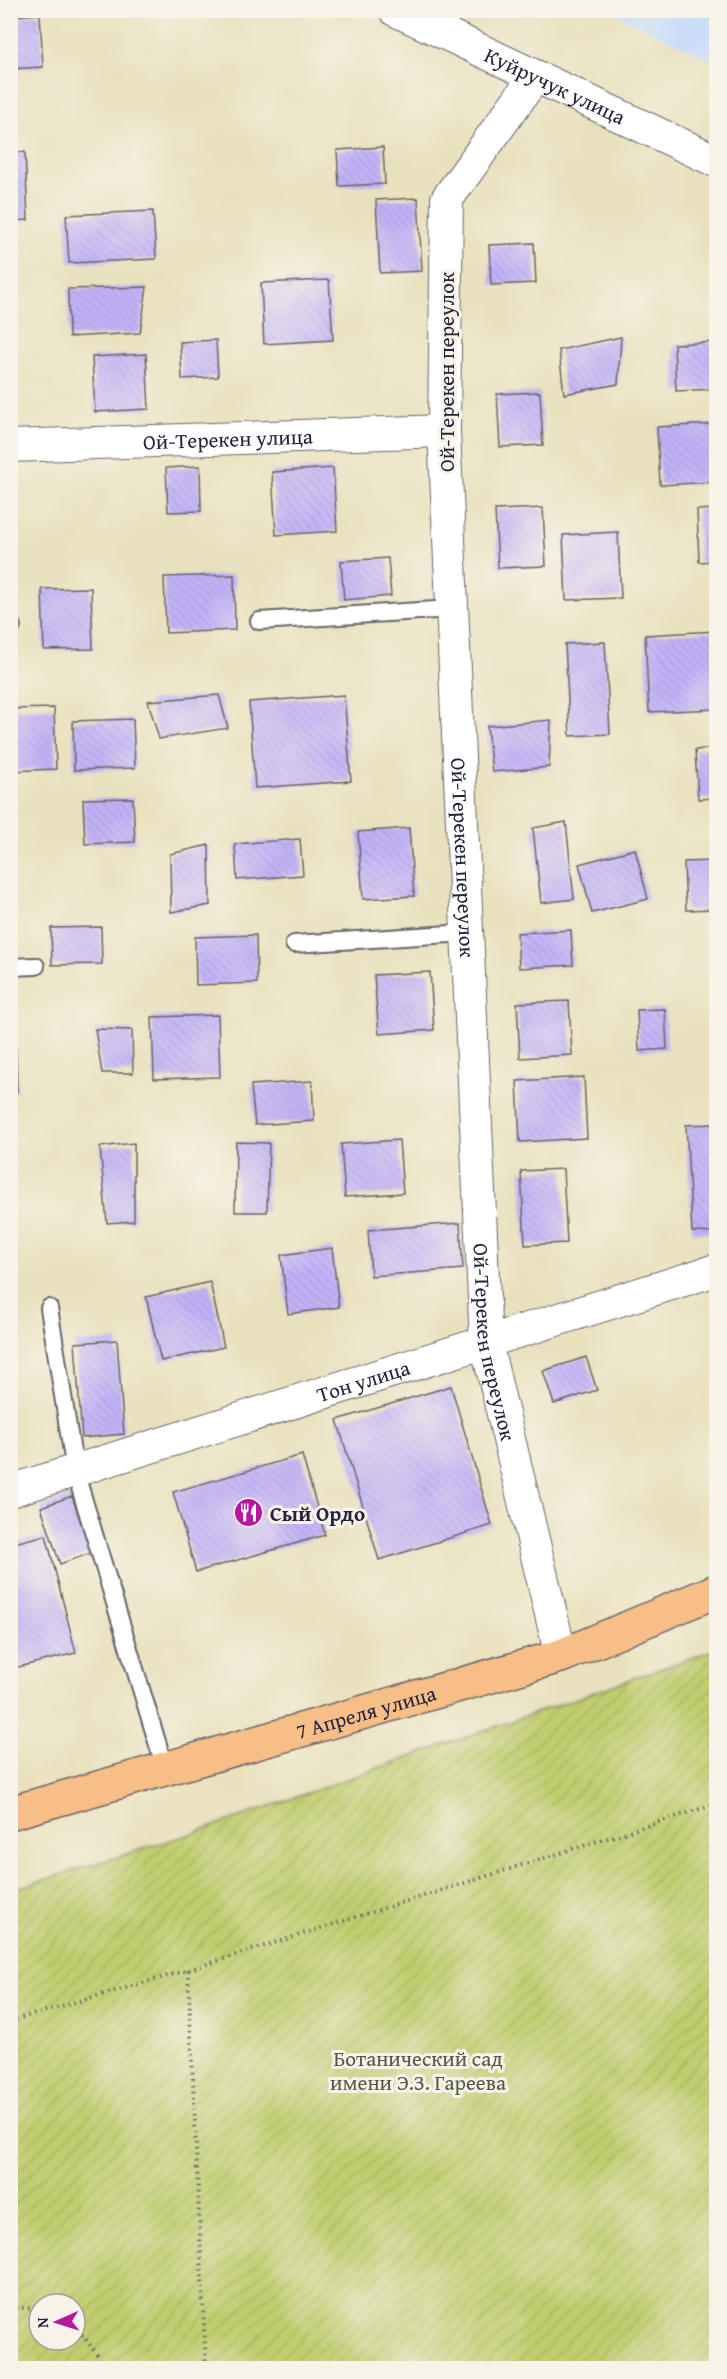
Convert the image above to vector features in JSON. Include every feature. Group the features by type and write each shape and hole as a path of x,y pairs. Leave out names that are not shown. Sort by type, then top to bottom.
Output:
{"main road":[{"name":"7 Апреля улица","path":"10,1813 561,1656 717,1591"}],"street":[{"name":"Куйручук улица","path":"395,10 534,78 717,161"},
{"name":"Ой-Терекен переулок","path":"534,78 447,199 444,431 486,1343 561,1656"},
{"name":"Ой-Терекен улица","path":"11,445 444,431"},
{"name":"Тон улица","path":"10,1491 717,1270"}],"lane":[{"path":"259,621 452,609"},
{"path":"294,944 466,933"},
{"path":"10,967 36,966"},
{"path":"49,1308 75,1471 165,1768"}],"path":[{"path":"10,2021 188,1970 717,1804"},
{"path":"188,1970 206,2368"},
{"path":"10,2307 27,2308"},
{"path":"87,2341 107,2368"}],"shaded area":[{"path":"608,11 716,11 716,62"}],"green space":[{"name":"Ботанический сад имени Э.З. Гареева","path":"716,1649 716,2368 11,2368 11,1890 197,1832"}],"building":[{"path":"40,14 43,67 10,69 10,16"},
{"path":"383,147 385,184 339,186 337,150"},
{"path":"25,152 28,220 10,221 10,153"},
{"path":"418,198 422,271 380,273 376,200"},
{"path":"153,211 156,259 69,263 66,215"},
{"path":"534,243 536,283 491,285 489,245"},
{"path":"329,280 333,340 264,344 261,283"},
{"path":"147,287 140,333 69,337 68,289"},
{"path":"621,337 618,384 564,394 559,350"},
{"path":"216,340 218,377 182,379 180,342"},
{"path":"716,342 716,389 676,391 674,344"},
{"path":"146,354 149,409 95,412 92,357"},
{"path":"540,392 543,445 500,447 497,394"},
{"path":"715,424 716,482 660,485 657,427"},
{"path":"200,466 201,511 168,512 166,468"},
{"path":"333,468 337,531 276,535 272,472"},
{"path":"543,508 546,566 498,568 495,510"},
{"path":"716,509 716,561 699,562 697,510"},
{"path":"618,532 621,598 566,600 563,535"},
{"path":"388,558 391,596 344,600 341,561"},
{"path":"234,575 235,630 166,633 164,577"},
{"path":"91,588 93,649 44,650 42,589"},
{"path":"716,631 716,709 649,712 645,635"},
{"path":"605,642 610,734 570,736 565,644"},
{"path":"219,695 228,728 159,739 148,701"},
{"path":"344,695 351,781 255,788 249,702"},
{"path":"54,708 56,769 10,771 10,709"},
{"path":"133,719 135,768 74,770 73,721"},
{"path":"551,720 549,767 492,772 487,726"},
{"path":"716,748 716,798 698,799 695,750"},
{"path":"133,798 135,842 85,844 83,799"},
{"path":"566,822 574,899 541,903 533,828"},
{"path":"409,828 414,896 363,899 358,832"},
{"path":"300,839 303,875 237,880 235,844"},
{"path":"209,845 210,905 171,912 170,854"},
{"path":"635,849 648,899 592,913 579,864"},
{"path":"716,861 716,909 686,910 684,862"},
{"path":"101,927 102,964 52,965 51,928"},
{"path":"571,930 573,965 519,968 517,933"},
{"path":"256,935 257,983 196,985 195,937"},
{"path":"430,972 434,1030 379,1034 374,975"},
{"path":"569,1001 572,1055 520,1058 517,1003"},
{"path":"665,1009 667,1049 639,1051 637,1010"},
{"path":"218,1015 220,1077 154,1079 152,1017"},
{"path":"95,1029 132,1030 133,1073 102,1073"},
{"path":"16,1049 17,1092 10,1092 10,1050"},
{"path":"584,1077 587,1138 520,1142 517,1081"},
{"path":"312,1081 314,1121 255,1125 251,1085"},
{"path":"715,1124 716,1233 692,1232 686,1125"},
{"path":"399,1140 403,1193 345,1197 341,1144"},
{"path":"236,1142 269,1143 267,1212 235,1212"},
{"path":"134,1143 134,1221 107,1223 100,1147"},
{"path":"563,1169 567,1243 525,1245 521,1171"},
{"path":"460,1223 463,1269 371,1276 368,1230"},
{"path":"332,1248 339,1307 288,1314 281,1255"},
{"path":"210,1282 224,1347 161,1361 146,1297"},
{"path":"117,1340 124,1434 82,1438 75,1343"},
{"path":"586,1357 597,1390 554,1404 543,1371"},
{"path":"451,1386 492,1525 379,1560 337,1420"},
{"name":"Сый Ордо","path":"302,1455 325,1535 196,1572 173,1492"},
{"path":"72,1496 91,1553 60,1564 41,1507"},
{"path":"46,1535 76,1653 10,1669 10,1544"}],"place":[{"name":"Сый Ордо","path":"249,1513"}]}
